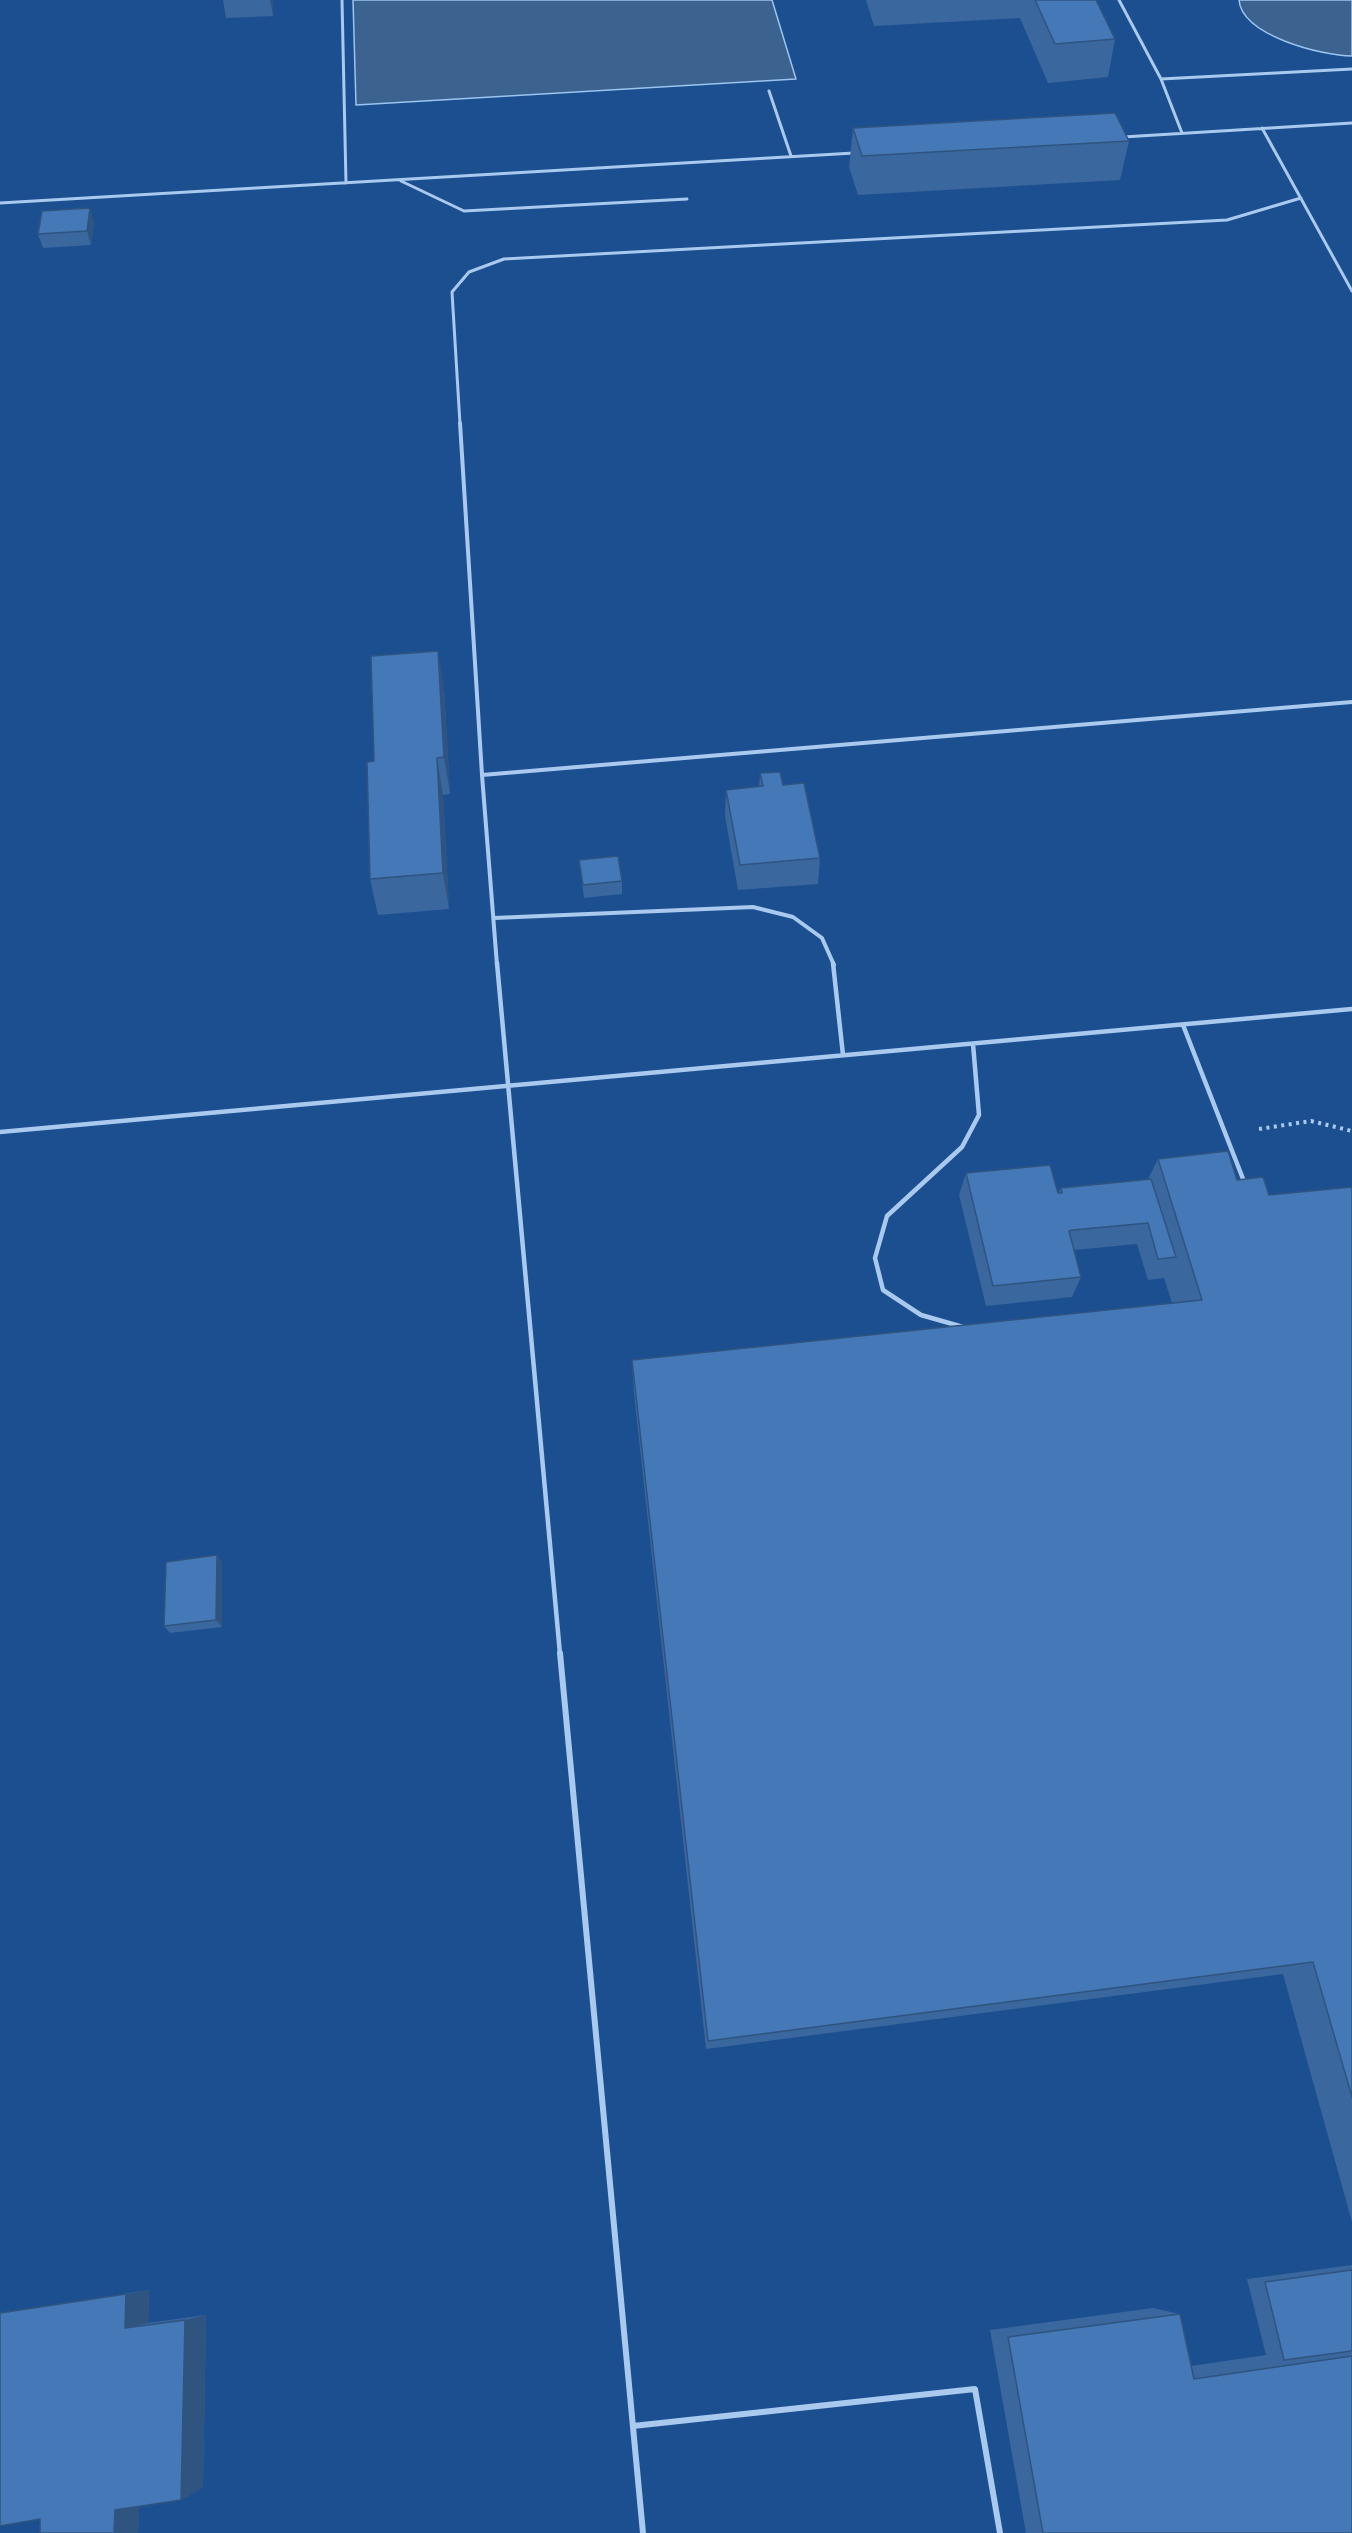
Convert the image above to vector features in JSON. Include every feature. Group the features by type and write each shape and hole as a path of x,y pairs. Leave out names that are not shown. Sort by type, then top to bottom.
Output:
{"lane":[{"path":"342,0 346,183"},
{"path":"1119,0 1161,79 1182,133"},
{"path":"1161,79 1352,69"},
{"path":"769,91 790,156"},
{"path":"1123,137 1352,123"},
{"path":"1262,128 1352,291"},
{"path":"0,203 862,152"},
{"path":"399,180 464,211 687,199"},
{"path":"643,2533 506,1086 482,775 452,291 469,272 504,259 1227,220 1301,198"},
{"path":"482,775 1352,702"},
{"path":"494,918 753,907 793,917 822,938 834,965 843,1055"},
{"path":"0,1132 1352,1009"},
{"path":"1183,1025 1249,1195"},
{"path":"964,1328 921,1315 883,1290 875,1258 887,1216 962,1147 979,1115 973,1044"},
{"path":"633,2426 975,2389 999,2533"}],"path":[{"path":"1226,1134 1311,1121 1352,1131"}],"water":[{"path":"353,0 772,0 796,79 356,105"},
{"path":"1239,0 1352,0 1352,56 1304,48 1268,34 1244,13"}],"building":[{"path":"1035,0 1096,0 1115,39 1055,44"},
{"path":"1115,113 1129,141 862,156 853,128"},
{"path":"90,208 87,231 38,234 42,211"},
{"path":"438,651 444,757 437,758 443,873 370,879 367,762 374,761 371,656"},
{"path":"780,772 783,785 804,783 820,858 740,865 726,790 763,786 760,773"},
{"path":"618,856 622,881 583,885 579,860"},
{"path":"1228,1151 1237,1180 1263,1177 1269,1195 1352,1187 1352,2097 1313,1962 708,2041 632,1360 1202,1300 1158,1159"},
{"path":"1050,1165 1058,1193 1062,1193 1061,1188 1151,1179 1176,1257 1158,1259 1148,1223 1073,1230 1069,1231 1081,1277 993,1286 966,1173"},
{"path":"217,1555 216,1620 164,1626 166,1562"},
{"path":"1352,2270 1352,2351 1284,2360 1265,2282"},
{"path":"126,2294 125,2328 185,2320 181,2500 115,2510 114,2533 40,2533 40,2519 0,2526 0,2313"},
{"path":"1180,2314 1194,2379 1352,2356 1352,2533 1043,2533 1008,2337"}]}
